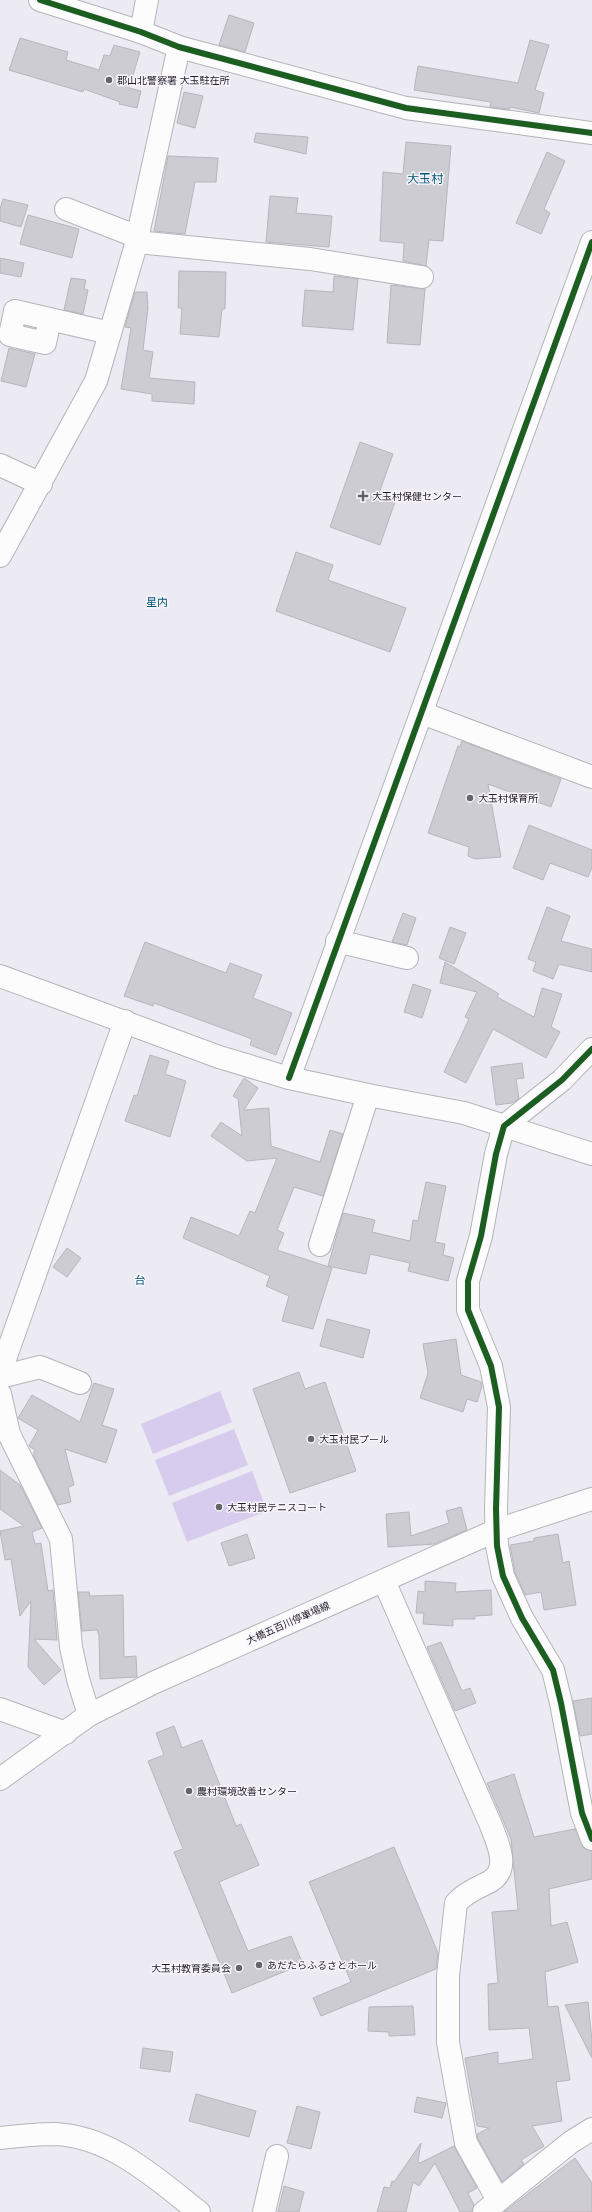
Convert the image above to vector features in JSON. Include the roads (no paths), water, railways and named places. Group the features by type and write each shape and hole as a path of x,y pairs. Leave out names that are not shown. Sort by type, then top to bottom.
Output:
{"street":[{"path":"40,0 141,32 179,47 406,108 592,132"},
{"path":"141,32 147,0"},
{"path":"0,556 96,381 137,239 179,47"},
{"path":"66,209 137,239 310,259 422,277"},
{"path":"289,1078 337,941 422,713 592,242"},
{"path":"50,319 110,333"},
{"path":"0,465 40,484"},
{"path":"422,713 592,777"},
{"path":"337,941 407,958"},
{"path":"0,976 219,1057 289,1078 464,1113 592,1154"},
{"path":"0,1373 125,1021"},
{"path":"592,1049 562,1080 504,1126 496,1154 482,1236 468,1281 468,1310 491,1366 499,1407 497,1546 503,1576 522,1618 553,1670 561,1702 582,1813 592,1839"},
{"path":"320,1245 368,1095"},
{"path":"0,1377 40,1367 80,1383"},
{"path":"0,1394 9,1434 61,1539 72,1647 78,1679 89,1715"},
{"name":"大橋五百川停車場線","path":"0,1779 66,1734 89,1715 153,1683 497,1530 592,1499"},
{"path":"384,1581 490,1823 501,1853 503,1864 499,1875 491,1882 472,1890 456,1903 448,1976 448,2042 466,2143 491,2206 572,2142 592,2129"},
{"path":"0,1709 66,1734"},
{"path":"0,2138 56,2134 94,2142 133,2161 199,2212"},
{"path":"264,2212 277,2156"}],"place":[{"name":"郡山北警察署 大玉駐在所","path":"109,80"},
{"name":"大玉村保健センター","path":"363,496"},
{"name":"大玉村保育所","path":"470,798"},
{"name":"大玉村民プール","path":"311,1439"},
{"name":"大玉村民テニスコート","path":"219,1507"},
{"name":"農村環境改善センター","path":"189,1791"},
{"name":"あだたらふるさとホール","path":"259,1965"},
{"name":"大玉村教育委員会","path":"239,1968"}],"district":[{"name":"大玉村","path":"425,179"},
{"name":"星内","path":"157,602"},
{"name":"台","path":"140,1280"}]}
